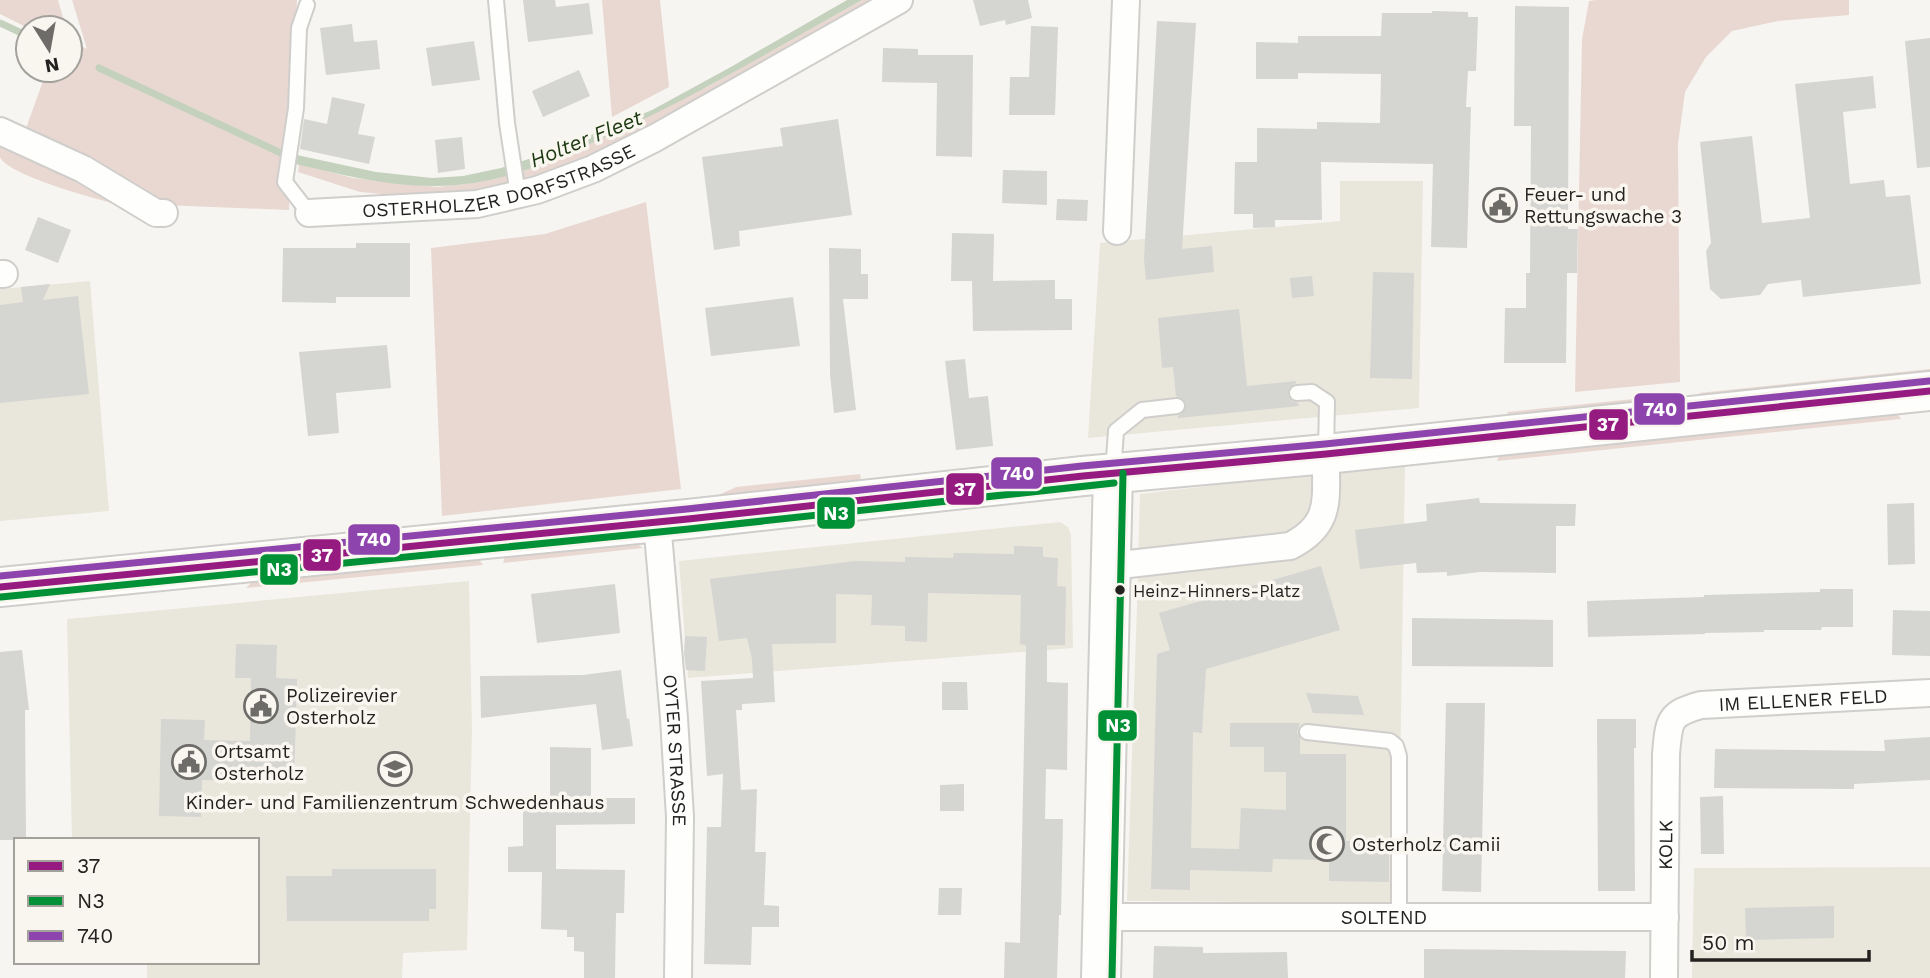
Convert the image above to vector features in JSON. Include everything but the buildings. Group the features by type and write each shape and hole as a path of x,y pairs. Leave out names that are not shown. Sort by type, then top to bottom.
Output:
{"main road":[{"path":"0,587 1930,391"},
{"path":"1101,978 1113,473"}],"street":[{"name":"OSTERHOLZER DORFSTRASSE","path":"309,213 477,204 517,186 537,190 593,169 655,138 899,0"},
{"path":"1117,231 1126,0"},
{"path":"0,131 83,169 156,213 164,213"},
{"path":"1111,566 1290,547 1301,541 1317,526 1322,517 1325,505 1326,454"},
{"name":"OYTER STRASSE","path":"657,522 680,817 678,978"},
{"name":"IM ELLENER FELD","path":"1676,715 1701,705 1930,693"},
{"name":"KOLK","path":"1664,978 1666,754 1668,727 1676,715"},
{"name":"SOLTEND","path":"1102,918 1665,918"}],"lane":[{"path":"496,0 507,123 517,186"},
{"path":"307,5 299,28 296,108 285,182 309,213"},
{"path":"1297,393 1312,392 1326,402 1326,454"},
{"path":"1113,473 1116,431 1142,410 1177,405"},
{"path":"1307,732 1390,741 1396,746 1399,756 1399,918"}],"shaded area":[{"path":"0,0 58,0 62,14 14,14 14,21 0,14"},
{"path":"72,0 297,0 289,210 162,205 25,131 42,84 84,84 84,47 87,49 84,39 84,14 76,14"},
{"path":"602,0 660,0 669,87 612,117"},
{"path":"862,0 882,0 671,120 538,180 488,191 403,196 360,192 298,172 299,164 353,178 437,187 466,184 526,170 709,86"},
{"path":"1849,0 1849,15 1778,21 1732,31 1706,57 1685,92 1678,144 1680,382 1575,392 1582,39 1589,1"},
{"path":"0,140 26,150 124,206 57,187 20,172 0,157"},
{"path":"1340,181 1423,181 1419,408 1088,438 1100,243 1340,221"},
{"path":"646,202 681,489 442,516 431,248 545,234"},
{"path":"90,281 109,511 0,521 0,289"},
{"path":"1930,369 1930,377 1705,398 1699,393"},
{"path":"1682,394 1676,402 1509,419 1507,412"},
{"path":"1897,413 1901,419 1497,461 1500,452"},
{"path":"1405,463 1398,903 1127,901 1140,494"},
{"path":"860,474 861,481 710,499 736,487"},
{"path":"1060,522 1068,527 1071,535 1073,648 688,678 679,561"},
{"path":"633,541 643,548 503,563 506,553"},
{"path":"476,555 483,565 246,588 256,578"},
{"path":"469,581 472,731 467,950 403,953 402,978 147,978 147,964 259,964 259,838 72,838 67,619"},
{"path":"1930,867 1930,978 1692,978 1694,868"}],"water":[{"path":"847,0 862,0 656,113 556,159 516,173 471,183 419,186 364,179 291,163 292,154 376,172 432,178 463,176 501,168 547,153 652,110"}],"waterway":[{"name":"Holter Fleet","path":"0,23 14,30"},
{"name":"Holter Fleet","path":"99,68 283,154"}],"transit line":[{"name":"740","path":"0,576 687,509 1082,466 1325,444 1929,381"},
{"name":"37","path":"0,587 1930,391"},
{"name":"N3","path":"1112,978 1123,473"},
{"name":"N3","path":"1,597 689,529 1114,483"}],"place":[{"name":"Feuer- und Rettungswache 3","path":"1500,205"},
{"name":"Heinz-Hinners-Platz","path":"1120,590"},
{"name":"Polizeirevier Osterholz","path":"261,706"},
{"name":"Ortsamt Osterholz","path":"189,762"},
{"name":"Kinder- und Familienzentrum Schwedenhaus","path":"395,769"},
{"name":"Osterholz Camii","path":"1327,844"}]}
